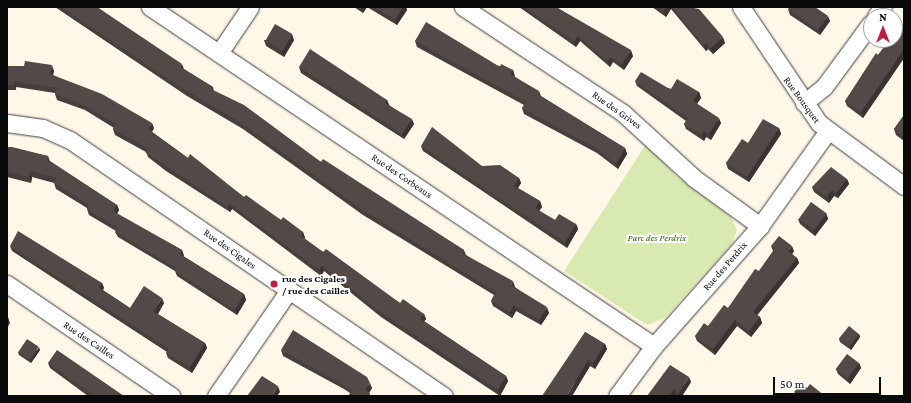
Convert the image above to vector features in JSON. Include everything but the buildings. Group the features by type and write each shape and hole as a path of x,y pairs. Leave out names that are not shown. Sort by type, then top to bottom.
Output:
{"street":[{"name":"Rue des Corbeaux","path":"150,7 654,346"},
{"path":"219,53 250,7"},
{"name":"Rue des Grives","path":"463,7 623,113 694,178 760,226"},
{"name":"Rue Bousquet","path":"741,7 804,103 827,132 904,186"},
{"path":"804,103 824,86 863,34"},
{"name":"Rue des Cigales","path":"7,123 43,128 70,140 289,290 424,390 444,396"},
{"name":"Rue des Perdrix","path":"617,396 654,346 760,226 827,132"},
{"name":"Rue des Cailles","path":"7,284 171,396"},
{"path":"216,396 289,290"}],"green space":[{"name":"Parc des Perdrix","path":"646,144 677,177 731,217 737,230 732,244 665,318 647,325 564,271"}],"place":[{"name":"rue des Cigales / rue des Cailles","path":"274,284"}]}
